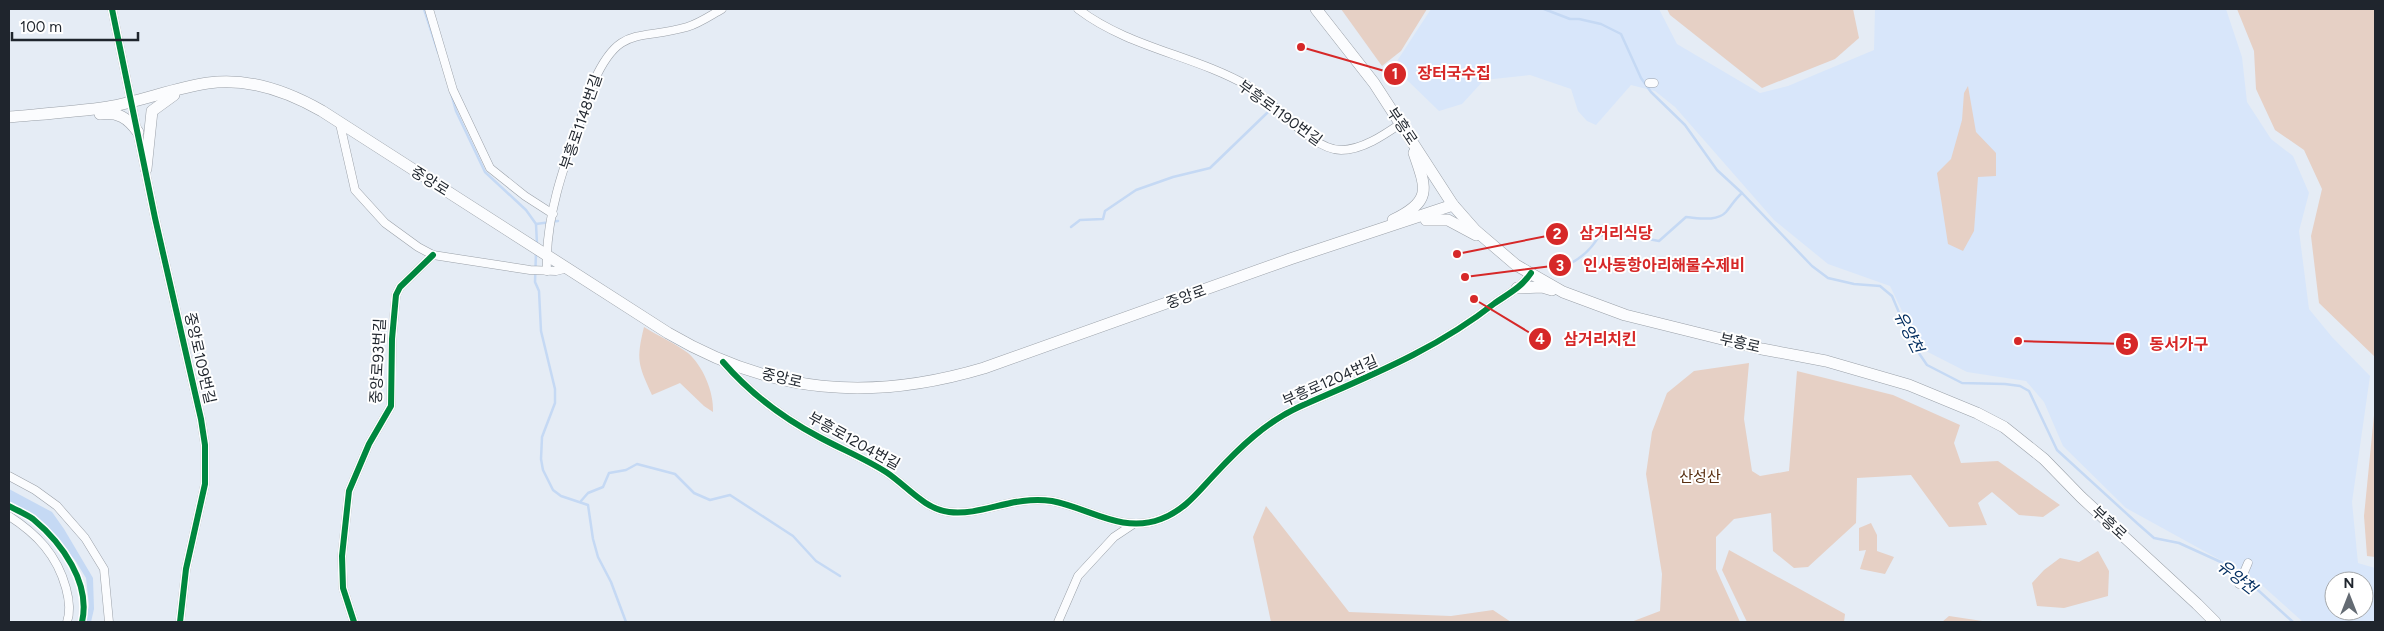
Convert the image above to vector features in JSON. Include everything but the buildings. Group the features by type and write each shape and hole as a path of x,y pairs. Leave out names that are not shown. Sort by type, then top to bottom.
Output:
{"main road":[{"name":"부흥로","path":"1316,9 1374,83 1453,205 1487,242 1516,265 1563,292 1625,315 1680,330 1826,361 1908,386 1977,413 2004,427 2044,459 2081,497 2215,622"},
{"name":"중앙로","path":"9,118 108,106 194,85 231,82 267,87 302,100 668,333 722,362 776,378 839,388 879,389 936,380 976,370 1453,205"},
{"path":"146,169 152,111 168,98 194,85"},
{"path":"30,115 68,117 111,113 127,118 138,132"},
{"path":"1353,239 1400,217 1413,208 1422,198 1424,182 1409,137"},
{"path":"1395,225 1429,219 1448,220 1487,242"},
{"path":"1517,288 1542,287 1563,292"}],"street":[{"path":"112,9 132,101"},
{"path":"429,9 453,90 490,168 545,211 553,214"},
{"name":"부흥로1148번길","path":"543,271 540,251 548,239 565,170 594,81 601,66 614,49 635,36 686,27 698,23 722,9"},
{"name":"부흥로1190번길","path":"1078,9 1135,41 1224,75 1249,87 1321,145 1341,150 1359,147 1400,124"},
{"name":"중앙로109번길","path":"132,101 155,218 201,418 205,445 205,484 186,569 180,622"},
{"path":"340,124 352,184 361,199 385,223 418,247 433,255 530,270 543,271 568,268"},
{"name":"중앙로93번길","path":"354,622 343,588 342,556 349,490 369,444 391,406 392,340 396,295 400,287 433,255"},
{"name":"부흥로1204번길","path":"722,362 743,384 786,417 819,438 886,472 937,509 960,512 1015,501 1045,500 1067,505 1120,524 1134,524 1160,520 1180,510 1227,461 1271,423 1292,410 1418,354 1467,324 1517,288 1531,273"},
{"path":"9,476 35,490 57,506 85,538 104,569 109,622"},
{"path":"9,516 43,542 54,556 68,595 70,607 67,622"},
{"name":"부흥로1204번길","path":"1058,622 1078,576 1114,537 1134,524"},
{"path":"2239,584 2248,563"}],"shaded area":[{"path":"1431,9 1659,9 1677,44 1760,93 1788,86 1874,50 1875,9 2226,9 2242,57 2247,102 2271,139 2293,156 2309,193 2299,231 2309,309 2332,337 2370,376 2352,502 2358,563 2375,568 2375,622 2303,622 2255,579 2126,508 2063,446 2044,402 2026,381 1967,372 1920,348 1890,286 1828,264 1774,220 1675,107 1655,91 1631,85 1596,125 1587,121 1578,111 1571,89 1530,75 1484,80 1462,104 1439,111 1406,79 1397,61"},
{"path":"9,489 52,512 64,529 93,578 94,609 91,622 85,622 89,605 86,578 75,560 43,524 9,503"}],"green space":[{"path":"1341,9 1427,9 1401,51 1382,66"},
{"path":"1667,9 1853,9 1859,38 1835,59 1762,88 1670,15"},
{"path":"2237,9 2375,9 2375,357 2319,303 2311,236 2322,189 2304,150 2275,130 2256,89 2254,51"},
{"path":"1968,86 1976,132 1996,153 1996,176 1978,177 1974,231 1963,251 1948,244 1937,173 1951,159 1962,120 1964,93"},
{"path":"644,327 683,349 693,358 703,372 712,396 713,412 680,383 652,395 641,369 639,355"},
{"name":"산성산","path":"1749,363 1744,419 1752,471 1760,476 1789,471 1797,371 1893,395 1960,425 1954,443 1961,463 1998,461 2060,505 2043,517 2019,515 1992,492 1978,503 1987,525 1949,527 1911,475 1857,478 1856,523 1808,567 1794,568 1773,551 1771,513 1734,519 1716,537 1716,569 1740,622 1631,622 1660,611 1662,574 1646,474 1652,432 1667,393 1694,371"},
{"path":"2375,405 2375,557 2367,556 2364,516"},
{"path":"1266,506 1349,612 1451,616 1493,610 1511,622 1271,622 1253,537"},
{"path":"1871,523 1877,535 1877,551 1894,557 1885,574 1860,569 1866,550 1859,551 1859,528"},
{"path":"1729,550 1845,614 1844,622 1747,622 1722,570"},
{"path":"2098,551 2109,571 2108,596 2064,608 2037,606 2032,583 2044,570 2060,558 2079,562"},
{"path":"1949,616 1989,622 1942,622"}],"waterway":[{"path":"424,9 438,52"},
{"name":"유양천","path":"1544,9 1570,19 1601,24 1621,34 1641,78 1651,92 1685,125 1717,170 1742,193 1812,266 1828,278 1854,284 1880,286 1892,296 1912,343 1927,365 1962,383 2005,384 2020,386 2029,391 2057,450 2138,524 2154,538 2179,543 2223,563 2248,581 2293,622"},
{"path":"451,93 456,111 485,172 526,210 536,224 537,244"},
{"path":"1071,227 1080,220 1103,219 1105,211 1136,190 1173,177 1210,168 1268,112"},
{"path":"1561,268 1583,255 1592,247 1599,236 1616,233 1659,241 1686,217 1708,219 1722,215 1742,193"},
{"path":"536,224 558,221"},
{"path":"536,252 535,282 539,291 541,331 555,389 555,403 542,437 541,459 543,470 553,490 561,496 588,505 593,539 598,557 611,582 626,622"},
{"path":"581,501 588,493 603,487 609,473 626,470 637,464 675,474 694,493 710,500 730,495 793,536 816,561 840,576"}],"cycle path":[{"path":"112,9 155,218 201,419 205,445 205,484 186,569 180,622"},
{"path":"354,622 343,588 342,556 349,491 369,444 391,406 392,339 396,295 400,287 433,255"},
{"path":"723,362 755,394 780,413 819,437 878,467 923,501 940,510 949,512 974,511 1011,503 1038,500 1066,504 1119,522 1147,523 1170,515 1184,506 1243,445 1275,420 1425,349 1472,320 1514,290 1531,273"},
{"path":"9,506 33,519 64,552 72,565 82,593 84,607 82,622"}],"place":[{"name":"장터국수집","path":"1301,47"},
{"name":"삼거리식당","path":"1457,254"},
{"name":"인사동항아리해물수제비","path":"1465,277"},
{"name":"삼거리치킨","path":"1474,299"},
{"name":"동서가구","path":"2018,341"}]}
